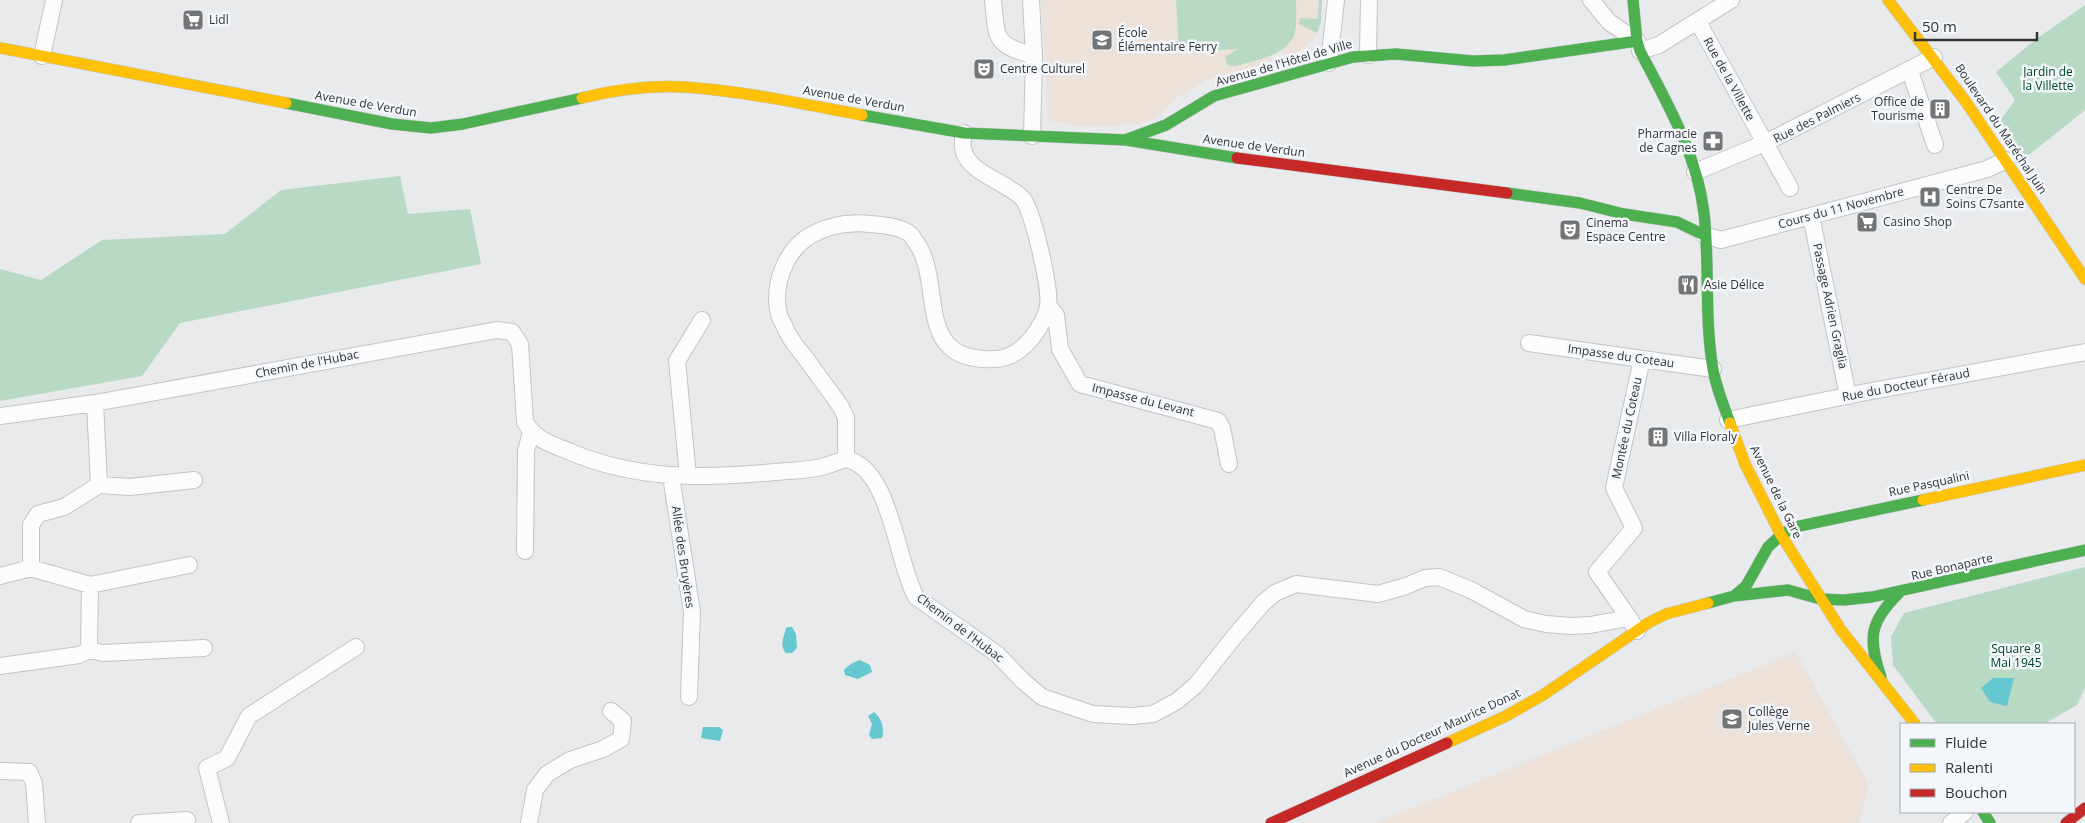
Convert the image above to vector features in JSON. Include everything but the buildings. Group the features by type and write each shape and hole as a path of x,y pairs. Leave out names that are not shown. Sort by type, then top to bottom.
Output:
{"main road":[{"path":"1633,0 1639,46"},
{"name":"Boulevard du Maréchal Juin","path":"1888,0 1934,57 2006,160 2085,279"},
{"name":"Avenue de l'Hôtel de Ville","path":"1126,140 1166,125 1214,96 1329,63 1368,55 1396,54 1473,62 1639,46"},
{"name":"Avenue de la Gare","path":"1639,46 1678,123 1696,172 1704,214 1713,369 1728,420 1745,464 1781,535 1820,599 1849,643 1914,723"},
{"name":"Avenue de Verdun","path":"0,48 392,124 431,128 463,124 612,91 682,87 735,92 964,133 1126,140 1200,153 1580,202 1624,214 1677,222 1704,236"},
{"path":"1200,153 1190,133 1189,121 1201,103"},
{"name":"Rue Pasqualini","path":"1781,535 1803,525 2085,465"},
{"path":"1734,596 1746,586 1768,547 1781,535"},
{"name":"Rue Bonaparte","path":"1885,688 1874,658 1872,634 1878,614 1899,593 2085,550"},
{"name":"Avenue du Docteur Maurice Donat","path":"1271,823 1506,716 1543,695 1633,624 1734,596 1788,590 1820,599 1858,599 1899,593"},
{"path":"2066,823 2085,808"}],"street":[{"path":"42,56 54,0"},
{"path":"993,0 997,36 1002,43 1016,51 1034,56"},
{"path":"1031,0 1034,56 1032,136"},
{"path":"1329,63 1336,0"},
{"path":"1368,55 1369,0"},
{"path":"1591,0 1609,22 1639,46 1660,45 1731,0"},
{"name":"Rue de la Villette","path":"1698,22 1790,188"},
{"name":"Rue des Palmiers","path":"1696,172 1765,143 1910,71 1934,57"},
{"path":"1910,71 1935,145"},
{"path":"530,432 538,438 606,466 671,476 738,476 824,467 846,459 846,418 841,406 789,337 779,314 777,292 782,270 794,250 811,235 838,224 864,223 893,226 909,233 921,248 934,315 941,334 951,348 966,356 982,360 998,359 1016,352 1030,342 1042,323 1048,305 1046,281 1031,213 1023,199 975,168 966,158 963,149 964,133"},
{"name":"Cours du 11 Novembre","path":"1704,236 1721,240 1987,169 2006,160"},
{"name":"Passage Adrien Graglia","path":"1811,216 1848,396"},
{"name":"Impasse du Levant","path":"1048,305 1056,315 1060,349 1080,384 1218,421 1222,428 1230,464"},
{"path":"688,476 677,361 702,320"},
{"name":"Chemin de l'Hubac","path":"0,416 95,403 498,330 512,332 520,344 525,422 530,432 526,451 525,551"},
{"name":"Impasse du Coteau","path":"1529,344 1713,369"},
{"name":"Rue du Docteur Féraud","path":"1728,420 2085,352"},
{"name":"Montée du Coteau","path":"1633,624 1597,572 1634,528 1614,488 1642,359"},
{"path":"95,403 99,485"},
{"name":"Chemin de l'Hubac","path":"846,459 862,465 877,483 885,501 908,584 916,598 997,654 1022,681 1042,697 1094,714 1132,716 1153,714 1177,701 1196,685 1263,603 1275,593 1296,584 1378,594 1406,586 1424,578 1439,577 1471,590 1524,619 1546,624 1572,626 1633,624"},
{"name":"Allée des Bruyères","path":"671,476 692,612 689,697"},
{"path":"31,568 31,525 38,514 64,507 99,485 130,487 194,480"},
{"path":"0,576 31,568 90,585 189,565"},
{"path":"89,650 90,585"},
{"path":"221,823 207,768 227,758 248,716 356,647"},
{"path":"0,666 79,655 89,650 103,653 204,648"},
{"path":"529,823 536,790 547,774 570,760 603,749 621,739 623,720 611,711"},
{"path":"0,771 29,772 34,783 37,823"},
{"path":"1951,823 1964,813"},
{"path":"140,823 187,820"}],"shaded area":[{"path":"1041,0 1322,0 1321,22 1317,33 1312,41 1297,53 1284,58 1282,51 1270,54 1272,62 1206,80 1177,98 1154,119 1140,124 1080,127 1048,120"},
{"name":"Collège Jules Verne","path":"1796,652 1869,785 1859,823 1375,823"}],"green space":[{"path":"1176,0 1296,0 1295,32 1292,40 1279,51 1237,66 1230,66 1227,64 1225,57 1238,49 1179,52"},
{"path":"1319,0 1322,0 1321,22 1317,33 1299,24 1300,18 1318,19"},
{"name":"Jardin de la Villette","path":"2085,5 2085,110 2025,158 1999,122 2015,100 1996,72 2039,37"},
{"path":"400,176 408,214 470,209 481,264 180,323 142,376 0,401 0,269 41,280 102,240 225,234 281,190"},
{"name":"Square 8 Mai 1945","path":"2085,567 2085,688 2077,705 2046,723 1936,723 1893,665 1891,637 1904,613"}],"water":[{"path":"792,627 796,634 797,648 792,653 786,653 782,644 786,628"},
{"path":"860,660 870,665 872,672 858,679 845,675 844,670"},
{"path":"1993,678 2014,678 2007,706 1990,702 1981,688"},
{"path":"874,712 882,724 882,738 872,739 869,735 872,724 868,716"},
{"path":"703,727 719,727 723,730 720,741 701,738"}],"traffic: fast":[{"path":"1633,0 1637,41 1640,51 1680,129 1695,170 1700,191 1706,233 1710,349 1716,383 1730,423"},
{"path":"1128,139 1166,125 1214,96 1353,57 1396,54 1473,61 1504,60 1637,41"},
{"path":"286,103 392,124 431,128 463,124 582,98"},
{"path":"862,115 964,133 1126,140 1237,158"},
{"path":"1507,193 1580,203 1624,214 1677,222 1704,235"},
{"path":"1734,596 1746,586 1768,547 1781,535 1795,527 1923,500"},
{"path":"1708,603 1734,596 1788,590 1820,599 1844,600 1872,597 2085,550"},
{"path":"1881,677 1874,652 1874,632 1882,613 1899,593"},
{"path":"1984,813 1990,823"}],"traffic: slow":[{"path":"1888,0 1966,102 2085,279"},
{"path":"0,48 286,103"},
{"path":"582,98 632,89 684,87 796,102 862,115"},
{"path":"1730,423 1745,464 1781,535 1841,630 1914,723"},
{"path":"1923,500 2085,465"},
{"path":"1447,743 1506,716 1543,695 1648,623 1666,614 1708,603"}],"traffic: jam":[{"path":"1237,158 1507,193"},
{"path":"1271,823 1447,743"},
{"path":"2066,823 2085,808"}],"place":[{"name":"Lidl","path":"193,20"},
{"name":"École Élémentaire Ferry","path":"1102,40"},
{"name":"Centre Culturel","path":"984,69"},
{"name":"Office de Tourisme","path":"1940,109"},
{"name":"Pharmacie de Cagnes","path":"1713,141"},
{"name":"Centre De Soins C7sante","path":"1930,197"},
{"name":"Casino Shop","path":"1867,222"},
{"name":"Cinema Espace Centre","path":"1570,230"},
{"name":"Asie Délice","path":"1688,285"},
{"name":"Villa Floraly","path":"1658,437"},
{"name":"Collège Jules Verne","path":"1732,719"}]}
